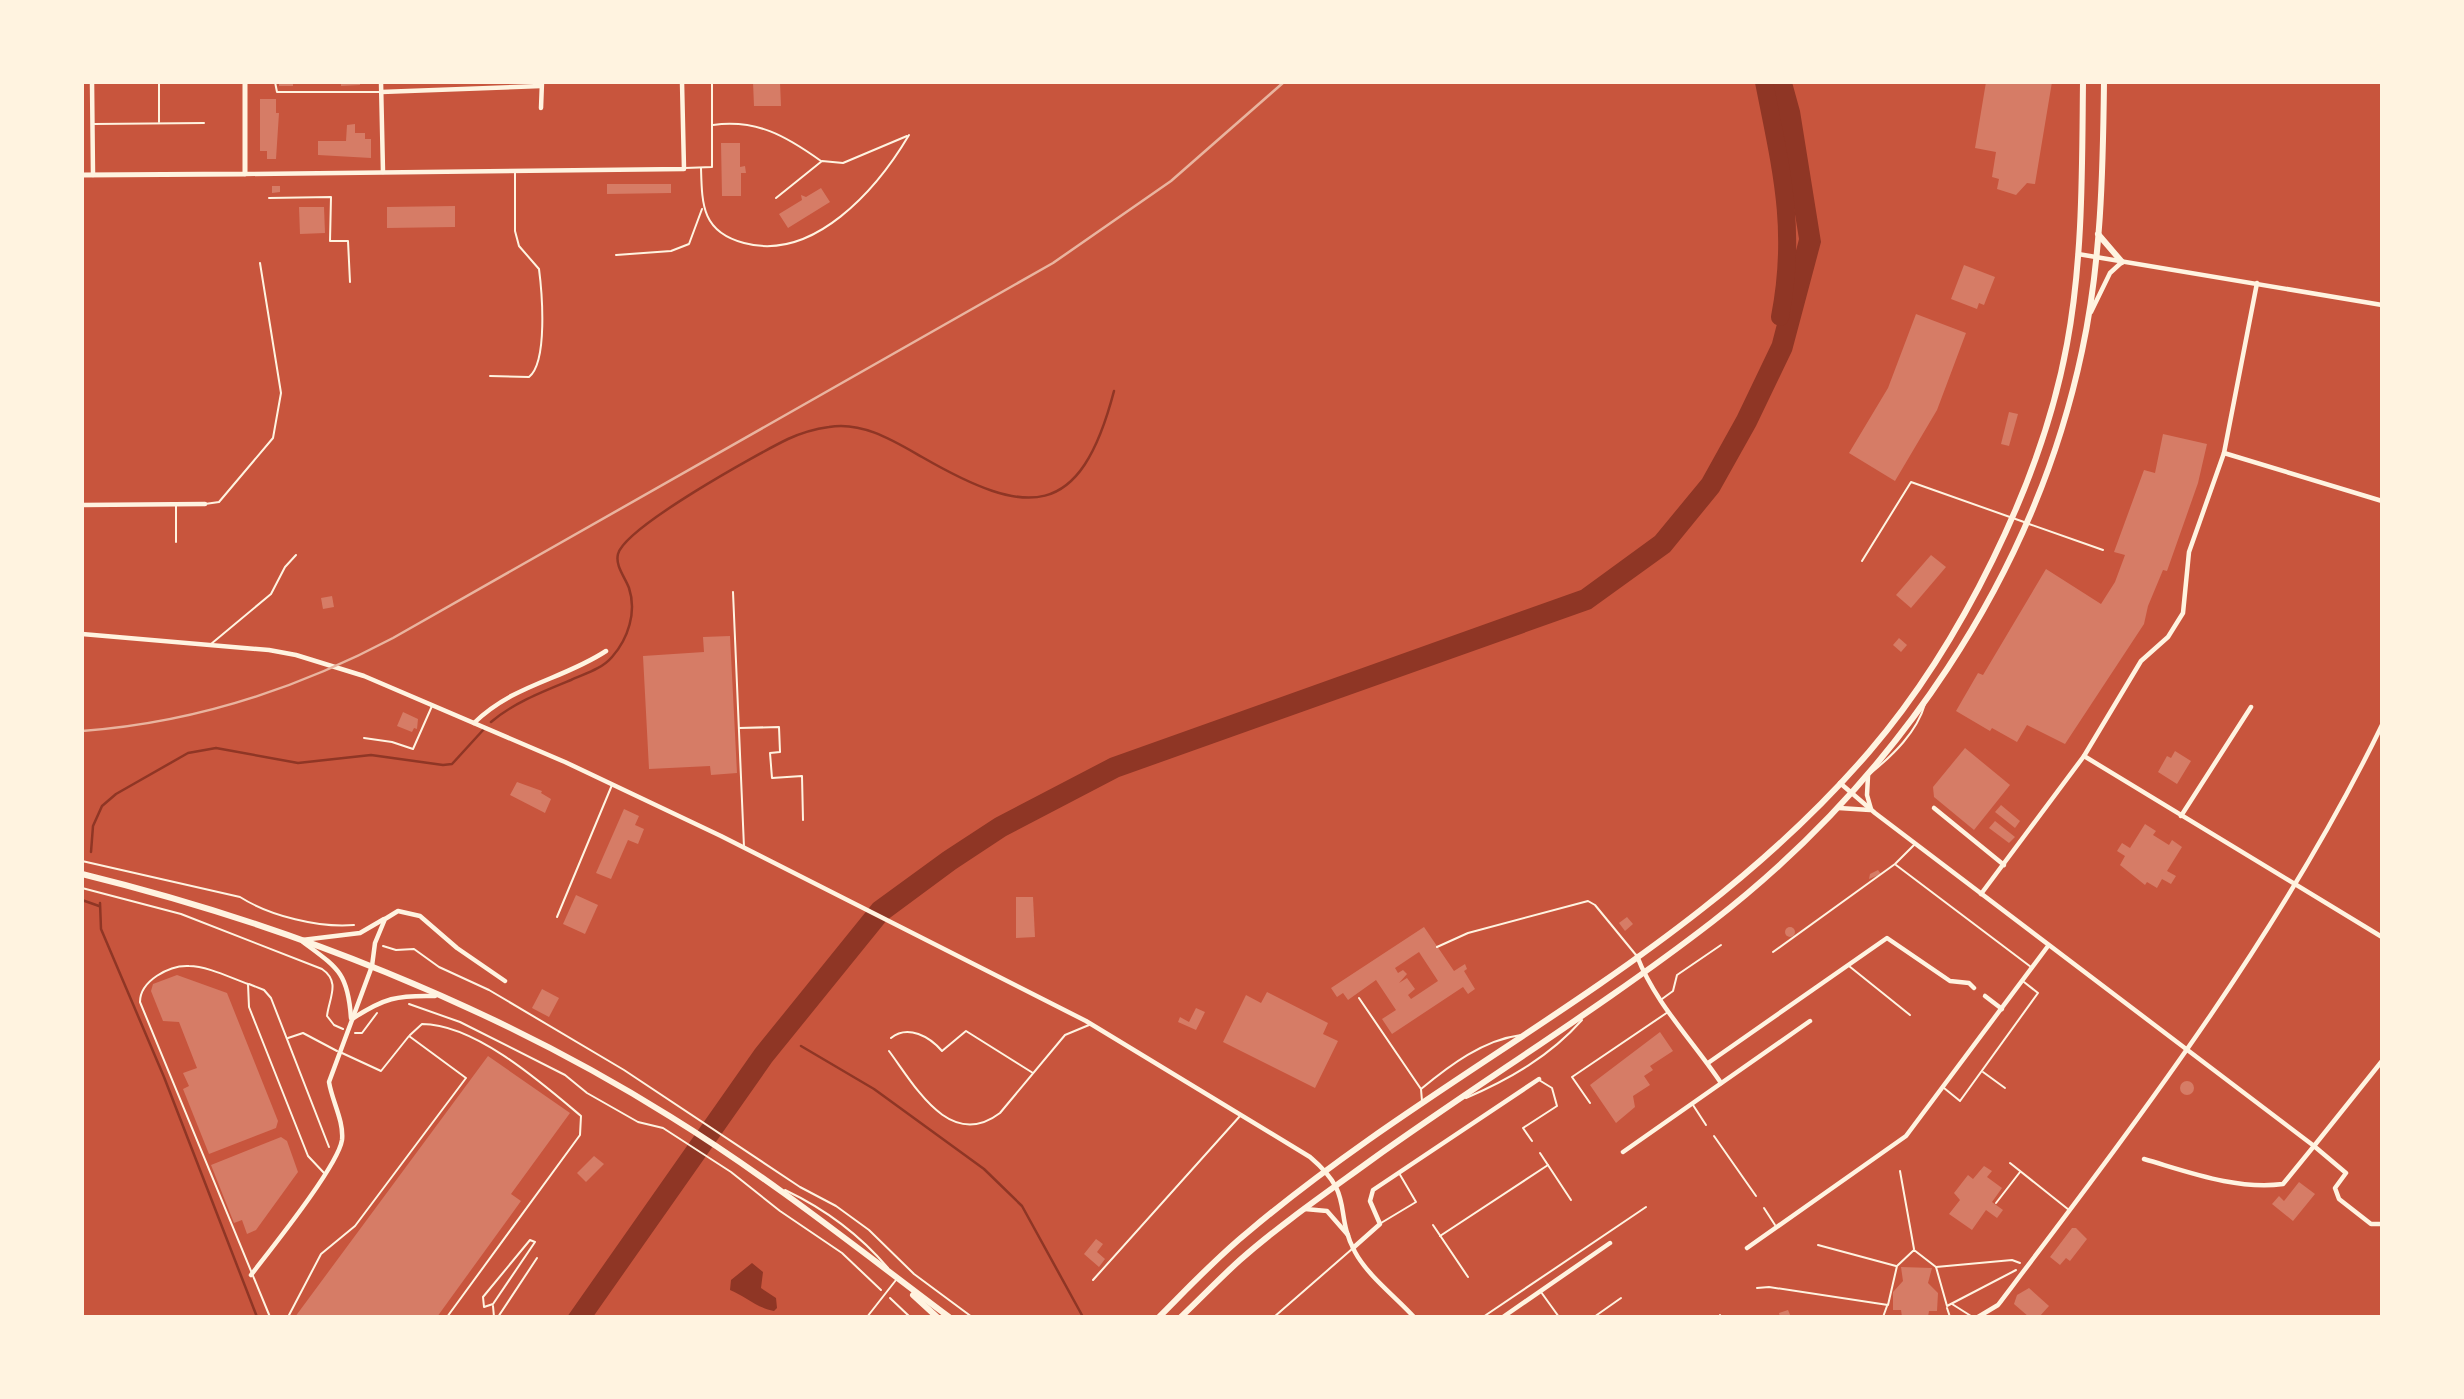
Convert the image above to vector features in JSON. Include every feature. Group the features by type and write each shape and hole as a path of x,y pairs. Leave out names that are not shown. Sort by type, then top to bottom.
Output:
{"main road":[{"path":"1159,1317 1250,1230 1423,1104 1637,956 1761,860 1871,751 1918,685 1983,578 2012,517 2043,436 2067,344 2078,254 2083,82"},
{"path":"1181,1317 1241,1259 1336,1184 1711,923 1839,808 1868,776 1926,700 1975,623 2027,523 2065,422 2088,316 2096,257 2104,82"},
{"path":"2098,233 2102,242 2122,262"},
{"path":"82,874 300,940 372,966 619,1086 771,1184 949,1317"},
{"path":"897,1278 937,1317"}],"street":[{"path":"92,82 93,175"},
{"path":"245,174 246,82"},
{"path":"381,82 383,172"},
{"path":"82,175 684,169 682,82"},
{"path":"381,92 541,84 541,108"},
{"path":"2078,254 2382,305"},
{"path":"2088,316 2110,273 2122,262"},
{"path":"1981,894 2084,756 2141,661 2168,637 2183,613 2189,552 2224,453 2257,283"},
{"path":"2224,453 2382,502"},
{"path":"82,505 205,505"},
{"path":"82,634 296,655 364,676 612,784 1093,1025 1310,1157 1327,1172 1336,1184 1353,1248 1414,1317"},
{"path":"474,723 514,692 582,667 606,651"},
{"path":"2182,816 2251,707"},
{"path":"1975,1317 1998,1305 2186,1051 2295,886 2343,806 2382,725"},
{"path":"2084,756 2382,937"},
{"path":"1868,776 1867,795 1871,810"},
{"path":"1840,783 1915,844 2346,1172 2335,1188 2339,1199 2371,1224 2382,1224"},
{"path":"1839,808 1871,810"},
{"path":"1934,808 2004,864"},
{"path":"300,940 360,933 398,911 420,916 457,948 505,981"},
{"path":"251,1275 325,1174 342,1140 341,1126 331,1098 330,1082 338,1051 372,966 375,943 385,919"},
{"path":"1707,1063 1886,938 1950,981 1969,983 1974,988"},
{"path":"300,940 339,969 345,979 351,1020"},
{"path":"1747,1248 1906,1136 2048,946"},
{"path":"1637,956 1661,1000 1721,1083"},
{"path":"351,1020 386,999 400,995 437,996"},
{"path":"1985,996 2002,1009"},
{"path":"1623,1152 1810,1021"},
{"path":"2144,1159 2213,1179 2261,1187 2283,1184 2382,1061"},
{"path":"1353,1248 1380,1224 1370,1196 1373,1190 1538,1079"},
{"path":"1301,1211 1318,1208 1327,1211 1351,1239"},
{"path":"1503,1317 1610,1243"}],"lane":[{"path":"159,82 159,123"},
{"path":"275,82 276,92 381,92"},
{"path":"684,169 712,167 712,82"},
{"path":"93,124 204,123"},
{"path":"702,208 717,230 730,239 757,247 786,247 807,239 861,197 895,160 909,135 843,163 822,161 783,134 761,126 713,125"},
{"path":"776,198 822,161"},
{"path":"616,256 671,251 689,244 702,208 701,168"},
{"path":"490,376 529,377 536,372 540,349 539,269 519,246 515,231 515,172"},
{"path":"269,198 331,197 331,241 348,241 350,282"},
{"path":"205,505 219,502 250,462 273,438 281,393 260,263"},
{"path":"1862,561 1912,482 2103,550"},
{"path":"176,505 176,542"},
{"path":"209,645 271,594 285,567 296,555"},
{"path":"733,592 744,848"},
{"path":"363,738 392,741 413,750 432,705"},
{"path":"739,728 779,727 780,752 770,753 772,778 802,776 803,820"},
{"path":"557,916 612,784"},
{"path":"1773,952 1895,864 1915,844"},
{"path":"1895,864 2032,968"},
{"path":"1437,947 1468,933 1588,901 1595,905 1637,956"},
{"path":"1661,1000 1673,991 1677,975 1721,945"},
{"path":"270,1317 140,1002 140,992 151,978 188,965 264,990 271,998 288,1038 329,1147"},
{"path":"1848,966 1910,1015"},
{"path":"1943,1087 1960,1101 1982,1072 2038,993 2023,981"},
{"path":"247,984 249,1007 308,1156 325,1174"},
{"path":"1359,998 1421,1089 1423,1104"},
{"path":"1446,1107 1503,1082 1560,1044 1596,1004"},
{"path":"1590,1103 1572,1077 1669,1012"},
{"path":"288,1038 303,1033 381,1071 422,1024 456,1031 515,1062 581,1116 580,1135 447,1317"},
{"path":"889,1051 932,1106 952,1123 990,1121 1008,1105 1065,1035 1083,1026 1093,1025"},
{"path":"891,1038 900,1032 916,1033 934,1041 942,1051 966,1031 1033,1073"},
{"path":"1421,1089 1482,1046 1499,1038 1522,1035"},
{"path":"288,1317 321,1254 355,1226 466,1078 409,1036"},
{"path":"1982,1072 2005,1088"},
{"path":"1532,1141 1524,1128 1557,1106 1552,1088 1538,1079"},
{"path":"1692,1104 1706,1125"},
{"path":"1093,1280 1240,1116"},
{"path":"1714,1136 1756,1196"},
{"path":"1540,1153 1571,1200"},
{"path":"2010,1163 2070,1210"},
{"path":"1440,1236 1548,1165"},
{"path":"1996,1203 2020,1171"},
{"path":"1380,1224 1416,1202 1399,1172"},
{"path":"1764,1208 1776,1226"},
{"path":"1433,1225 1468,1277"},
{"path":"1274,1317 1339,1257 1353,1248"},
{"path":"867,1317 897,1278"},
{"path":"1540,1291 1559,1317"},
{"path":"1594,1317 1621,1298"}],"path":[{"path":"82,861 240,897 250,903 308,921 354,925 360,933"},
{"path":"375,943 396,950 414,949 439,967 489,990 616,1065 869,1230 914,1274 972,1317"},
{"path":"629,1117 663,1128 731,1171 780,1211 842,1253 910,1317"},
{"path":"1900,1171 1914,1250 1936,1267 1950,1317"},
{"path":"1483,1317 1646,1207"},
{"path":"494,1302 486,1307 482,1300 524,1244 530,1240 535,1242 494,1302 496,1317"},
{"path":"1818,1245 1897,1266"},
{"path":"1883,1317 1897,1266 1914,1250"},
{"path":"496,1317 537,1258"},
{"path":"1936,1267 2012,1260 2027,1266"},
{"path":"1947,1306 2027,1266"},
{"path":"1757,1288 1769,1287 1888,1305"},
{"path":"1951,1304 1975,1317"}],"shaded area":[{"path":"1770,82 1792,82 1800,111 1821,242 1792,351 1756,426 1719,492 1670,552 1591,609 1119,777 1006,836 956,869 887,920 772,1062 593,1317 567,1317 755,1049 873,903 943,852 995,818 1110,758 1581,590 1655,536 1702,479 1737,416 1772,343 1799,239 1779,116"},
{"path":"752,1263 763,1272 761,1288 776,1298 777,1308 774,1311 730,1290 731,1280"}],"building":[{"path":"279,82 293,82 293,86 279,86"},
{"path":"341,82 360,82 360,85 341,86"},
{"path":"753,82 780,82 781,106 754,106"},
{"path":"1986,82 2052,82 2035,184 2027,183 2016,195 1997,189 1999,179 1992,177 1996,152 1975,148"},
{"path":"260,99 276,99 276,113 279,113 276,159 267,159 267,151 260,151"},
{"path":"355,124 355,133 365,133 365,139 371,139 371,158 318,155 318,141 346,141 347,125"},
{"path":"721,143 740,143 740,167 745,166 746,173 741,173 741,196 722,196"},
{"path":"607,184 671,184 671,193 607,194"},
{"path":"272,186 280,186 280,192 272,193"},
{"path":"821,188 830,202 788,228 779,214 802,200 801,195 806,197"},
{"path":"455,206 455,227 387,228 387,207"},
{"path":"299,207 324,207 325,233 300,234"},
{"path":"1964,265 1995,277 1984,305 1979,303 1977,309 1951,299"},
{"path":"1916,314 1966,333 1937,410 1895,481 1849,453 1888,388"},
{"path":"2009,412 2018,414 2009,446 2001,444"},
{"path":"2163,434 2207,444 2198,483 2167,571 2163,570 2148,606 2144,624 2065,744 2027,725 2017,742 1992,728 1990,731 1956,711 1978,673 1983,675 2046,569 2101,604 2115,582 2125,555 2114,552 2144,470 2155,473"},
{"path":"1931,555 1946,567 1911,608 1896,595"},
{"path":"332,596 334,607 323,609 321,598"},
{"path":"730,636 737,773 711,775 710,766 649,769 643,656 704,652 703,637"},
{"path":"1899,638 1907,645 1901,652 1893,645"},
{"path":"403,712 418,719 417,729 414,728 412,732 397,726"},
{"path":"1965,748 2010,785 1974,830 1934,797 1933,787"},
{"path":"2175,751 2191,761 2177,784 2158,772 2167,756 2171,758"},
{"path":"517,782 542,791 541,793 551,799 545,813 510,795"},
{"path":"2001,805 2020,821 2015,828 1995,812"},
{"path":"624,809 639,816 635,825 644,829 638,844 628,840 611,879 596,873"},
{"path":"1995,821 2015,837 2009,843 1989,828"},
{"path":"2145,824 2156,831 2153,835 2169,845 2172,840 2182,847 2167,871 2176,876 2171,884 2162,879 2157,888 2147,882 2145,885 2120,865 2125,856 2117,851 2122,843 2130,848"},
{"path":"1878,870 1881,874 1869,879 1870,874"},
{"path":"576,895 598,905 585,934 563,924"},
{"path":"1016,897 1033,897 1035,937 1016,938"},
{"path":"1627,917 1633,924 1625,931 1619,923"},
{"path":"1424,927 1454,971 1465,964 1467,969 1464,971 1475,989 1468,994 1463,987 1392,1034 1382,1019 1396,1010 1376,980 1348,1000 1343,993 1337,997 1331,988","holes":["1419,952 1438,981 1411,999 1408,995 1415,989 1407,978 1399,983 1407,974 1403,970 1398,973 1395,968"]},
{"path":"1790,927 1795,932 1790,937 1785,932"},
{"path":"177,975 227,993 278,1121 276,1128 209,1154 183,1089 189,1086 183,1073 197,1068 179,1022 163,1021 151,991 153,984"},
{"path":"542,989 559,998 549,1017 532,1008"},
{"path":"1267,992 1328,1023 1323,1034 1338,1041 1315,1088 1223,1042 1246,995 1261,1003"},
{"path":"1196,1008 1205,1012 1196,1030 1178,1022 1180,1017 1189,1022"},
{"path":"1660,1032 1673,1051 1650,1066 1653,1070 1644,1076 1650,1085 1633,1096 1635,1107 1616,1123 1590,1085"},
{"path":"488,1056 570,1113 511,1194 521,1201 437,1317 295,1317"},
{"path":"2187,1081 2192,1083 2192,1093 2187,1095 2182,1093 2180,1088 2182,1083"},
{"path":"281,1137 287,1141 298,1172 256,1230 247,1234 242,1220 234,1223 211,1165"},
{"path":"594,1156 604,1164 586,1182 577,1173"},
{"path":"1984,1166 1992,1171 1987,1177 2002,1188 1992,1202 2003,1210 1997,1218 1986,1210 1972,1230 1949,1214 1960,1200 1954,1193 1968,1175 1973,1179"},
{"path":"2299,1182 2315,1194 2293,1221 2272,1204 2279,1196 2284,1201"},
{"path":"2072,1228 2076,1228 2087,1239 2070,1261 2066,1258 2060,1265 2050,1257"},
{"path":"1096,1239 1103,1244 1097,1252 1105,1259 1099,1267 1084,1254"},
{"path":"1901,1267 1932,1268 1928,1283 1938,1293 1937,1311 1929,1311 1928,1317 1902,1317 1901,1310 1893,1310 1893,1292 1903,1281"},
{"path":"2029,1288 2049,1306 2039,1317 2029,1317 2014,1304 2017,1295"},
{"path":"1788,1310 1791,1317 1780,1317 1779,1313"}],"waterway":[{"path":"1764,82 1781,171 1787,227 1785,285 1780,317"},
{"path":"491,722 519,703 593,671 608,661 623,642 630,625 631,597 617,558 626,542 667,509 773,447 813,430 854,427 889,439 959,477 992,491 1020,497 1045,496 1066,485 1085,465 1100,434 1114,391"},
{"path":"91,852 93,826 102,806 116,794 188,753 216,748 298,763 371,755 443,765 452,764 484,729"},
{"path":"82,900 99,906"},
{"path":"100,903 101,929 164,1077 257,1317"},
{"path":"801,1046 874,1089 984,1169 1022,1206 1083,1317"}],"railway":[{"path":"82,731 164,720 242,701 319,673 393,638 1053,263 1171,181 1284,82"}]}
